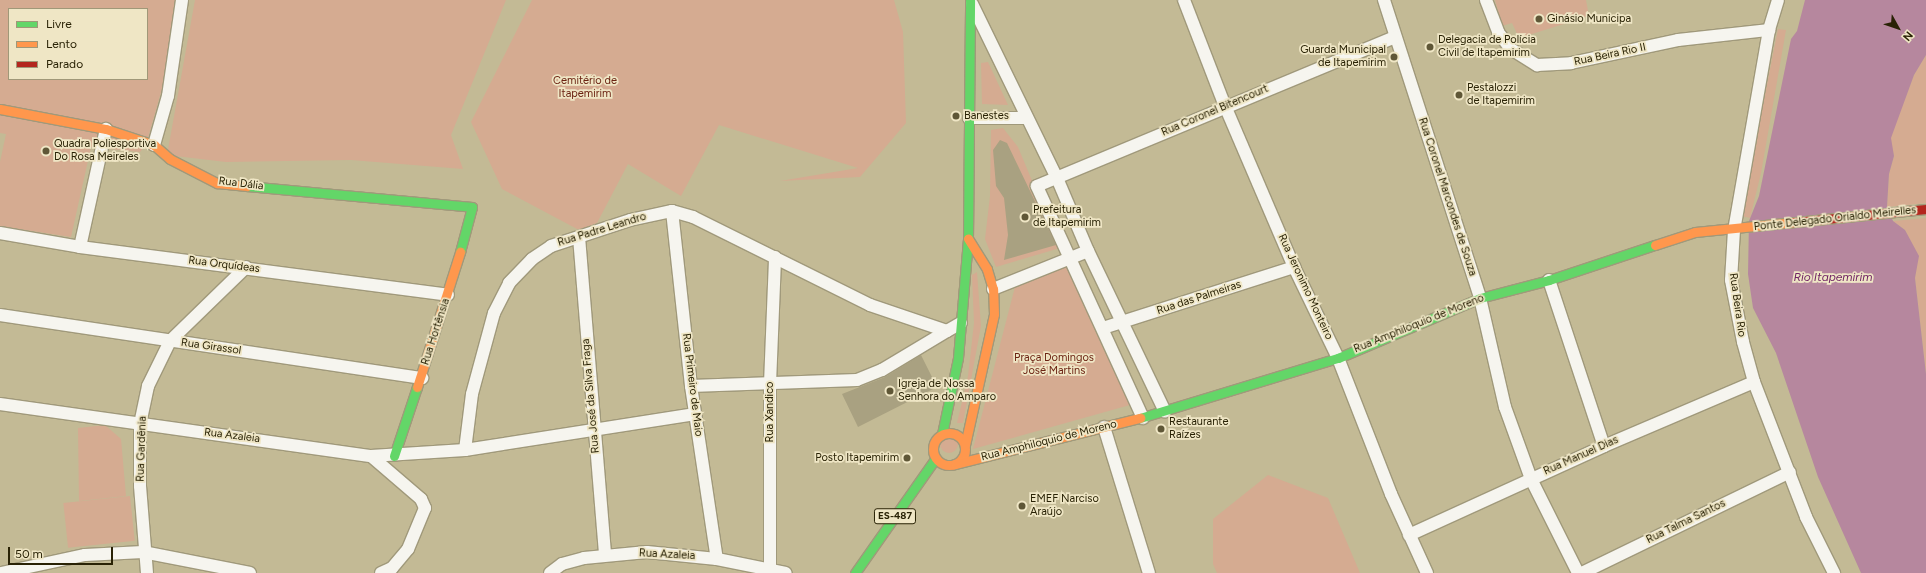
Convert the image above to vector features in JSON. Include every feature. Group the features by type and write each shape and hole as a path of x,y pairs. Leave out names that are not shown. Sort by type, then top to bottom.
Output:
{"main road":[{"path":"965,445 959,436 942,434 958,358 968,239 970,1"},
{"name":"Rua Dália","path":"0,109 106,129 154,145 170,159 218,183 472,207"},
{"name":"Rua Hortênsia","path":"394,456 422,378 448,295 472,207"},
{"name":"Ponte Delegado Orialdo Meirelles","path":"1739,229 1926,209"},
{"name":"Rua Amphiloquio de Moreno","path":"955,464 1165,412 1338,358 1480,298 1549,280 1694,232 1739,229"},
{"path":"935,459 944,465 955,464 963,456 986,357 994,314 993,289 987,269 968,239"},
{"name":"ES-487","path":"855,573 935,459 932,447 942,434"}],"street":[{"path":"154,145 168,96 182,0"},
{"name":"Rua Jeronimo Monteiro","path":"1184,0 1225,106 1294,267 1338,358 1409,535 1428,573"},
{"name":"Rua Coronel Marcondes de Souza","path":"1384,0 1480,298 1505,407 1531,479 1578,573"},
{"name":"Rua Beira Rio II","path":"1486,0 1498,32 1511,49 1537,65 1571,63 1686,38 1769,30"},
{"name":"Rua Beira Rio","path":"1778,0 1769,30 1732,280 1738,322 1754,382 1790,472 1806,517 1834,573"},
{"path":"970,1 1057,178 1088,251 1165,412"},
{"name":"Rua Coronel Bitencourt","path":"1069,260 1037,186 1225,106 1395,37"},
{"path":"969,118 1027,118"},
{"path":"80,247 106,129"},
{"path":"672,211 717,228 851,297 947,331"},
{"name":"Rua Padre Leandro","path":"465,450 472,394 500,299 532,259 551,246 672,211"},
{"name":"Rua Primeiro de Maio","path":"672,211 691,386 717,559"},
{"name":"Rua Orquídeas","path":"0,233 80,247 246,267 448,295"},
{"name":"Rua José da Silva Fraga","path":"579,237 605,555"},
{"path":"993,289 1069,260 1088,251"},
{"name":"Rua Xandico","path":"770,568 770,384 775,257"},
{"path":"1069,260 1103,328 1143,418"},
{"name":"Rua Gardênia","path":"147,573 144,552 140,424 148,386 170,342 246,267"},
{"name":"Rua das Palmeiras","path":"1103,328 1122,324 1294,267"},
{"path":"1549,280 1604,446"},
{"name":"Rua Girassol","path":"0,315 170,342 422,378"},
{"path":"691,386 857,380 882,370 961,323"},
{"name":"Rua Manuel Dias","path":"1409,535 1604,446 1754,382"},
{"name":"Rua Azaleia","path":"0,404 371,456 394,456 465,450"},
{"path":"465,450 695,414"},
{"path":"1104,427 1149,573"},
{"path":"371,456 421,499 425,508 413,540 394,570 381,573"},
{"name":"Rua Talma Santos","path":"1582,573 1790,472"},
{"path":"2,573 85,555 144,552 250,573"},
{"name":"Rua Azaleia","path":"550,573 562,564 605,555 647,552 717,559 770,568 786,573"}],"green space":[{"path":"0,0 178,0 163,85 146,145 140,152 91,147 71,237 0,226 0,162 6,134 0,133"},
{"path":"195,0 506,0 451,135 463,169 351,160 226,162 167,155"},
{"name":"Cemitério de Itapemirim","path":"532,0 894,0 903,32 906,123 860,177 780,181 858,168 719,125 681,196 628,164 597,223 579,230 502,189 471,122"},
{"name":"Ginásio Municipa","path":"1495,0 1586,0 1589,16 1519,38 1512,23 1502,26"},
{"path":"1778,29 1786,30 1761,173 1750,218 1741,216"},
{"path":"1926,55 1926,203 1887,207 1889,174 1894,156 1890,138 1914,75"},
{"path":"988,62 1008,105 982,104 981,63"},
{"path":"1003,128 1018,147 1060,248 996,267 985,239 990,196 991,130"},
{"path":"1926,218 1926,374 1915,278 1918,256 1905,230 1893,221"},
{"name":"Praça Domingos José Martins","path":"1069,264 1137,403 973,449 1016,283"},
{"path":"977,272 981,326 963,423 957,423 968,376 974,323 972,275"},
{"path":"105,425 121,439 126,496 79,501 78,428"},
{"path":"949,435 955,438 958,444 955,450 949,453 943,450 940,444 943,438"},
{"path":"1268,475 1328,498 1360,573 1217,573 1213,564 1213,519"},
{"path":"130,496 135,541 68,548 63,503"}],"water":[{"name":"Rio Itapemirim","path":"1805,0 1926,0 1926,55 1914,75 1891,138 1894,156 1889,174 1887,207 1893,221 1905,230 1919,256 1915,278 1926,374 1926,573 1861,573 1818,477 1776,353 1753,308 1748,274 1749,221 1759,196 1791,39 1797,31"}],"building":[{"name":"Prefeitura de Itapemirim","path":"1000,140 1007,143 1056,245 1004,260 1008,235 1004,198 996,186 993,150"},
{"name":"Igreja de Nossa Senhora do Amparo","path":"921,355 937,387 858,427 842,394 885,377"}],"traffic: fast":[{"path":"942,434 958,358 968,239 970,0"},
{"path":"247,186 472,207 460,252"},
{"path":"1140,418 1338,358 1480,298 1549,280 1655,245"},
{"path":"394,456 417,387"},
{"path":"855,573 935,459"}],"traffic: slow":[{"path":"0,109 106,129 154,145 170,159 217,183 247,186"},
{"path":"1655,245 1695,232 1795,222"},
{"path":"965,445 994,314 993,289 987,269 968,239"},
{"path":"417,387 460,252"},
{"path":"955,464 1140,418"},
{"path":"946,433 952,433 961,437 965,449 961,461 952,465 946,465 937,461 933,452 933,446 937,437 946,433"}],"traffic: jam":[{"path":"1795,222 1926,209"}],"place":[{"name":"Ginásio Municipa","path":"1539,19"},
{"name":"Delegacia de Polícia Civil de Itapemirim","path":"1430,47"},
{"name":"Guarda Municipal de Itapemirim","path":"1394,57"},
{"name":"Pestalozzi de Itapemirim","path":"1459,95"},
{"name":"Banestes","path":"956,116"},
{"name":"Quadra Poliesportiva Do Rosa Meireles","path":"46,151"},
{"name":"Prefeitura de Itapemirim","path":"1025,217"},
{"name":"Igreja de Nossa Senhora do Amparo","path":"890,391"},
{"name":"Restaurante Raízes","path":"1161,429"},
{"name":"Posto Itapemirim","path":"907,458"},
{"name":"EMEF Narciso Araújo","path":"1022,506"}]}
